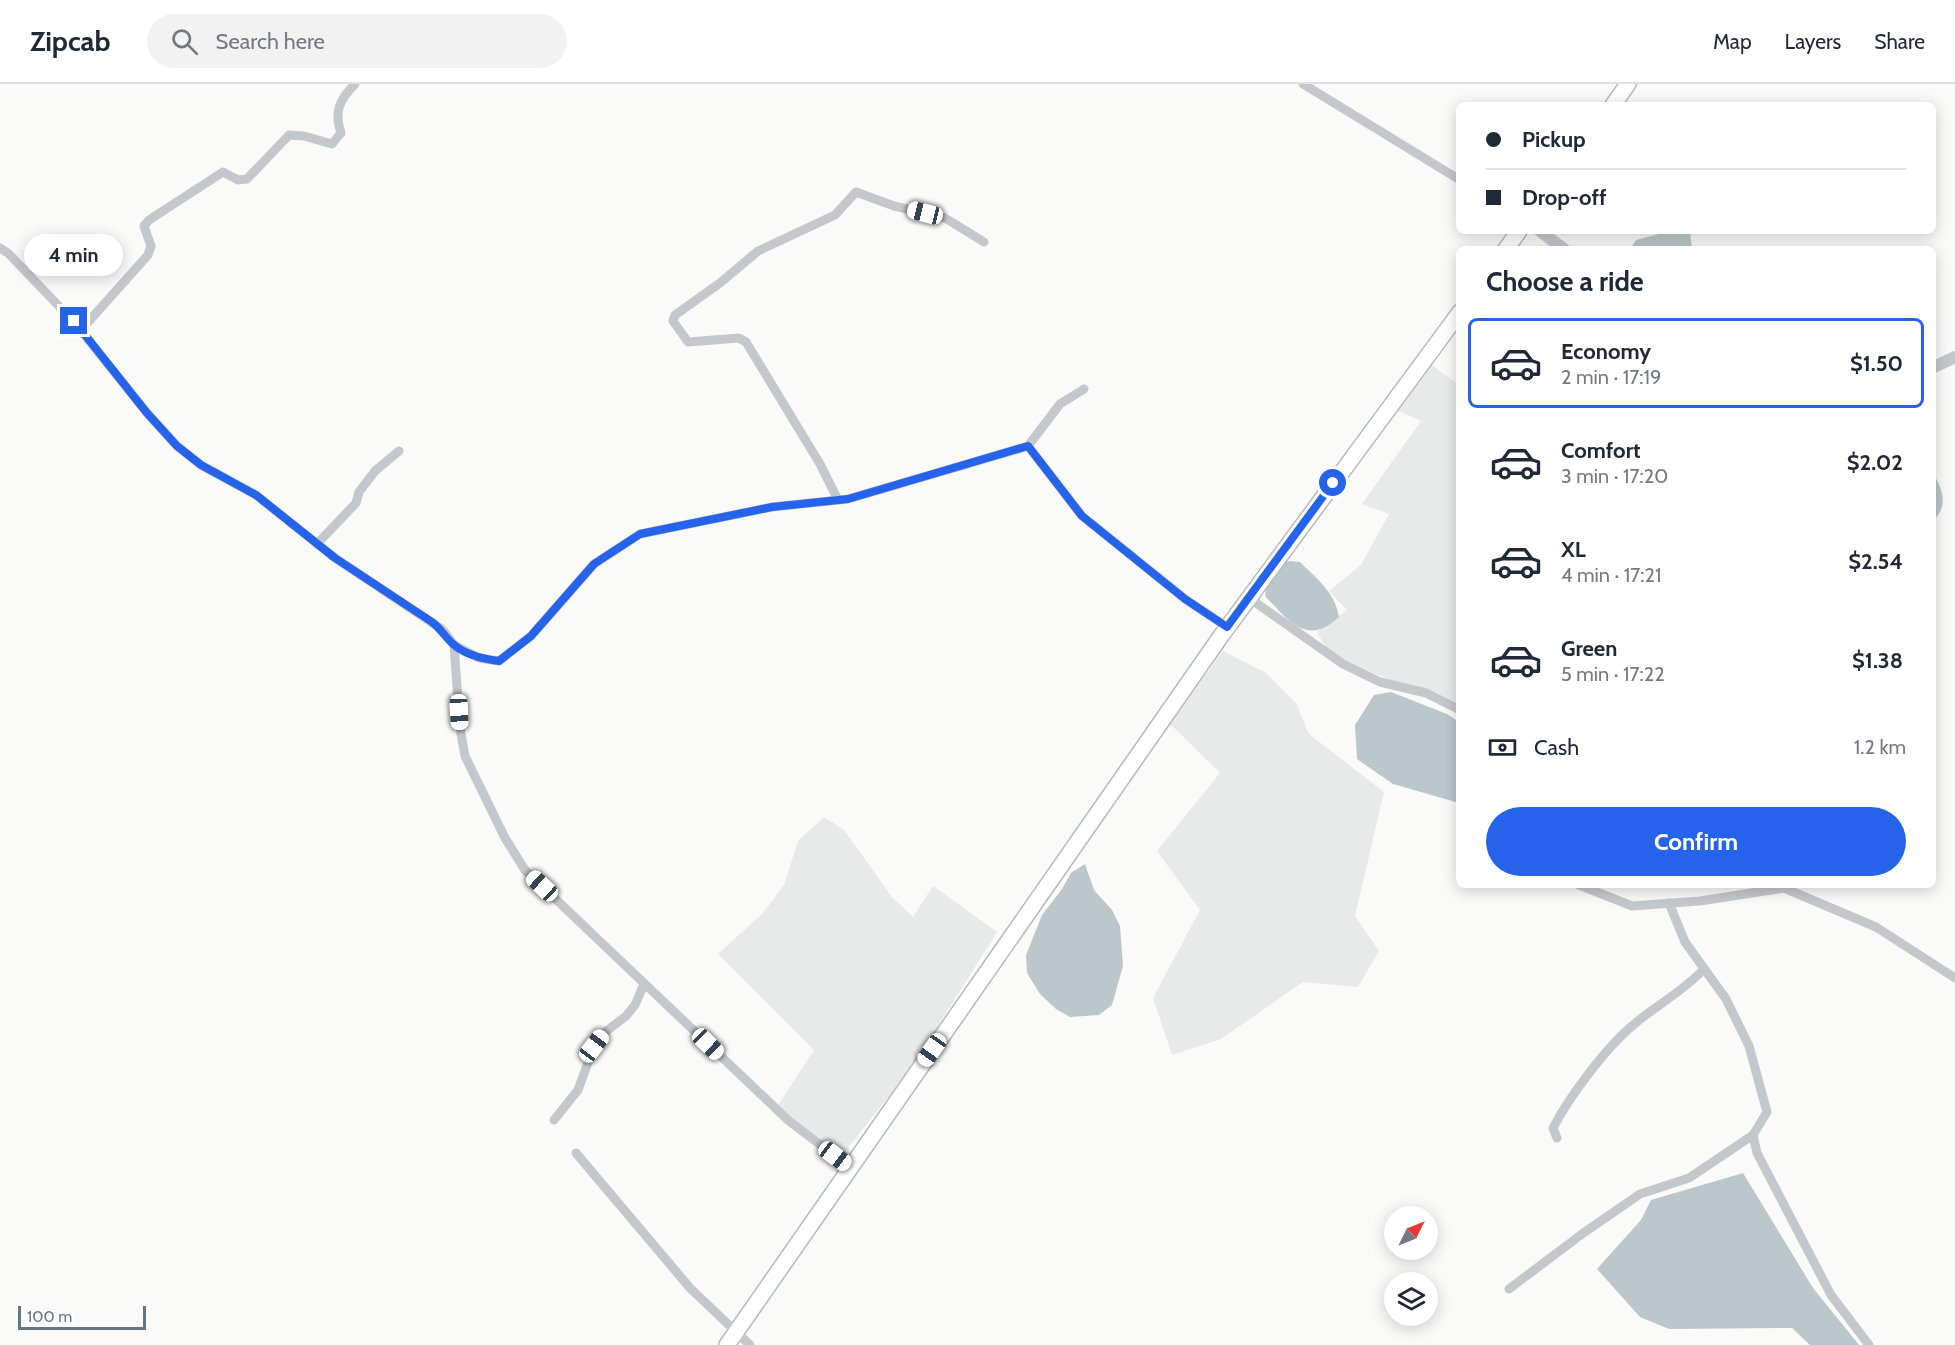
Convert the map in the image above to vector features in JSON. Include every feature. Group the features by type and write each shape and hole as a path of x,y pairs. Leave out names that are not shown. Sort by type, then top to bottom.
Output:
{"main road":[{"path":"1615,102 1628,84"},
{"path":"1508,246 1518,234"},
{"path":"731,1339 1227,627 1456,317"}],"street":[{"path":"81,330 148,255 151,246 144,226 149,220 223,172 238,180 247,179 289,135 304,136 332,144 341,133 336,119 340,101 355,84"},
{"path":"1304,84 1456,178"},
{"path":"838,500 820,464 746,342 739,338 688,342 673,321 675,315 720,283 758,250 835,215 856,192 894,206 945,218 984,242"},
{"path":"1544,234 1560,246"},
{"path":"0,248 8,253 81,330 147,413 177,446 201,465 256,495 317,544 443,630 454,645 478,658 499,661 531,636 594,564 640,534 772,507 838,500 1028,446 1060,404 1084,389"},
{"path":"1936,366 1955,357"},
{"path":"1028,446 1082,516 1185,599 1227,627"},
{"path":"317,544 356,503 359,492 375,471 399,451"},
{"path":"1249,598 1343,664 1380,682 1426,693 1456,708"},
{"path":"454,645 462,743 505,838 525,870 789,1120 851,1168"},
{"path":"1587,888 1632,906 1784,888"},
{"path":"1791,888 1876,927 1955,978"},
{"path":"1509,1289 1640,1194 1689,1178 1753,1136 1767,1112 1752,1056 1726,999 1685,942 1670,903"},
{"path":"1557,1138 1553,1128 1562,1112 1607,1053 1632,1026 1683,990 1704,969"},
{"path":"554,1120 578,1090 594,1046 604,1033 626,1016 644,984"},
{"path":"1753,1136 1757,1153 1821,1276 1832,1295 1869,1345"},
{"path":"576,1153 731,1339 750,1345"}],"shaded area":[{"path":"1659,234 1690,234 1692,246 1632,246 1636,240"},
{"path":"1425,360 1456,383 1456,708 1330,655 1317,632 1347,610 1329,591 1361,565 1389,514 1362,504 1421,421 1390,407"},
{"path":"1936,479 1943,498 1936,518"},
{"path":"1300,562 1334,600 1339,617 1328,626 1317,630 1299,627 1282,614 1265,596 1267,586 1282,563"},
{"path":"1223,651 1266,673 1296,703 1309,734 1384,792 1355,916 1379,951 1358,987 1303,982 1221,1039 1172,1055 1153,998 1200,910 1157,851 1220,773 1170,724"},
{"path":"1391,692 1447,714 1456,720 1456,802 1393,784 1357,759 1355,725 1374,695"},
{"path":"824,817 844,830 892,897 913,917 933,886 997,932 913,1066 836,1163 773,1113 814,1050 718,954 763,913 784,885 798,841"},
{"path":"1085,864 1094,890 1112,910 1120,926 1123,966 1112,1005 1099,1015 1070,1017 1056,1009 1040,994 1027,973 1026,955 1042,915 1071,873"},
{"path":"1743,1173 1813,1288 1859,1345 1810,1345 1792,1328 1669,1329 1640,1317 1597,1269 1641,1220 1651,1200"}],"route":[{"path":"74,321 147,413 177,446 201,465 256,495 335,558 443,630 454,645 478,658 499,661 531,636 594,564 640,534 713,517 772,507 848,499 1028,446 1082,516 1164,583 1227,627 1333,483"}]}
